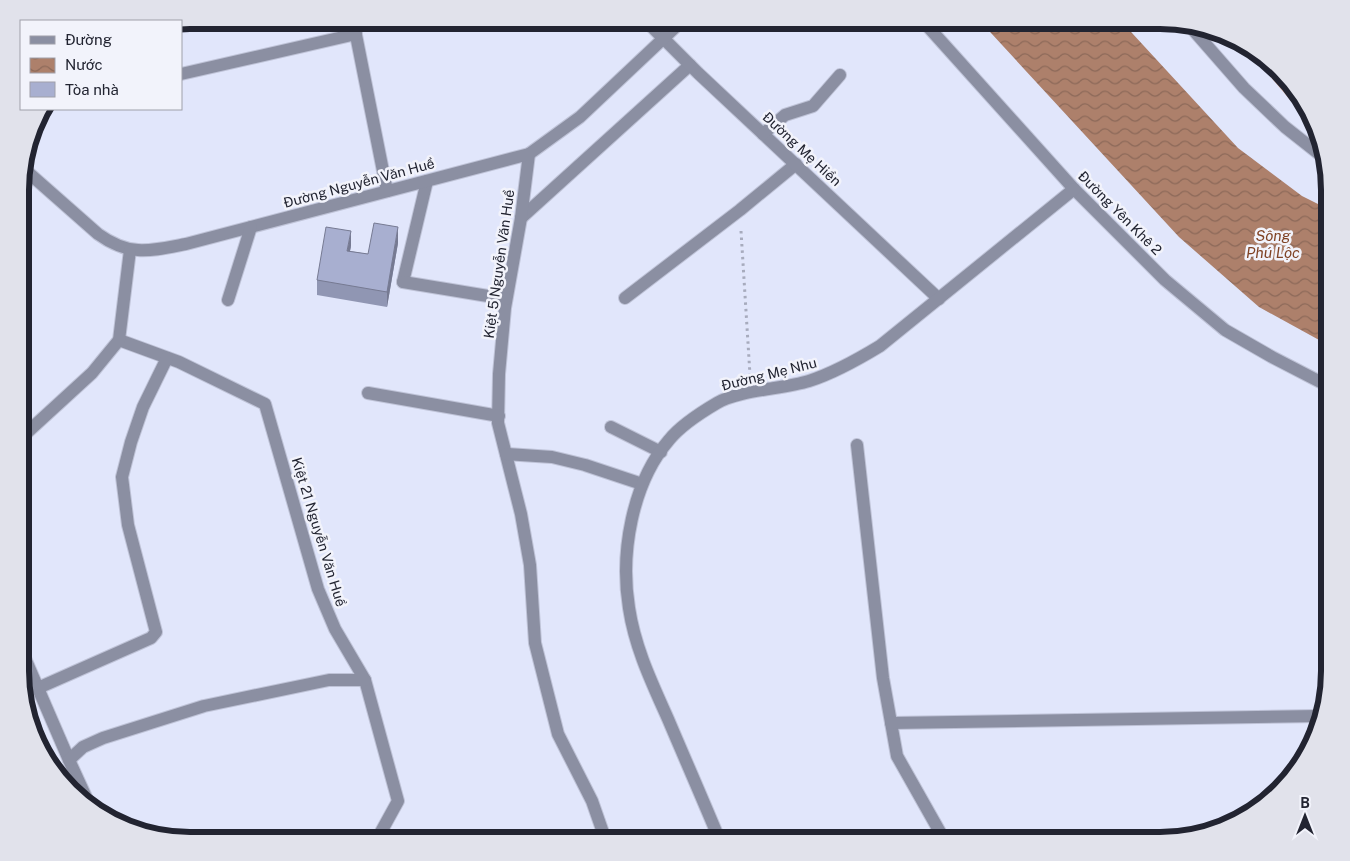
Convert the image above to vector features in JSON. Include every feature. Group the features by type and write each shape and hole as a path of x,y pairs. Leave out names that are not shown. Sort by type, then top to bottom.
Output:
{"street":[{"path":"355,29 387,191"},
{"name":"Đường Mẹ Hiền","path":"654,29 939,299"},
{"name":"Đường Nguyễn Văn Huề","path":"30,174 111,244 130,250 153,251 186,244 529,154 580,116 674,29"},
{"name":"Đường Yên Khê 2","path":"930,29 1074,188 1164,280 1226,330 1321,382"},
{"path":"1196,33 1244,88 1285,127 1317,151"},
{"path":"182,74 356,34"},
{"path":"521,218 690,65"},
{"path":"763,134 785,114 813,106 840,76"},
{"name":"Kiệt 5 Nguyễn Văn Huề","path":"529,154 521,218 506,299 498,423 522,514 530,565 535,643 558,734 592,801 603,832"},
{"path":"625,298 740,210 796,164"},
{"path":"427,181 404,282 506,299"},
{"name":"Đường Mẹ Nhu","path":"716,832 643,664 629,609 626,582 627,556 631,522 642,484 669,439 698,414 719,401 808,381 846,367 880,346 1074,188"},
{"path":"228,300 251,227"},
{"path":"29,431 92,373 119,340 130,250"},
{"name":"Kiệt 21 Nguyễn Văn Huề","path":"119,340 167,358 265,404 318,589 335,630 365,680 398,801 381,832"},
{"path":"38,688 151,638 156,632 128,525 122,476 130,442 143,407 167,358"},
{"path":"368,393 499,416"},
{"path":"611,427 661,452"},
{"path":"857,445 882,678 897,756 941,832"},
{"path":"506,454 552,457 585,465 642,484"},
{"path":"29,667 83,792"},
{"path":"69,760 83,747 103,738 204,706 329,680 365,680"},
{"path":"891,723 1315,716"}],"path":[{"path":"740,210 752,393"}],"shaded area":[{"path":"1258,62 1281,83 1302,114"}],"water":[{"name":"Sông Phú Lộc","path":"987,29 1128,29 1238,148 1302,196 1321,206 1321,341 1259,307 1179,237"}],"building":[{"path":"374,223 398,227 387,292 317,280 326,227 351,231 347,251 368,254"}]}
